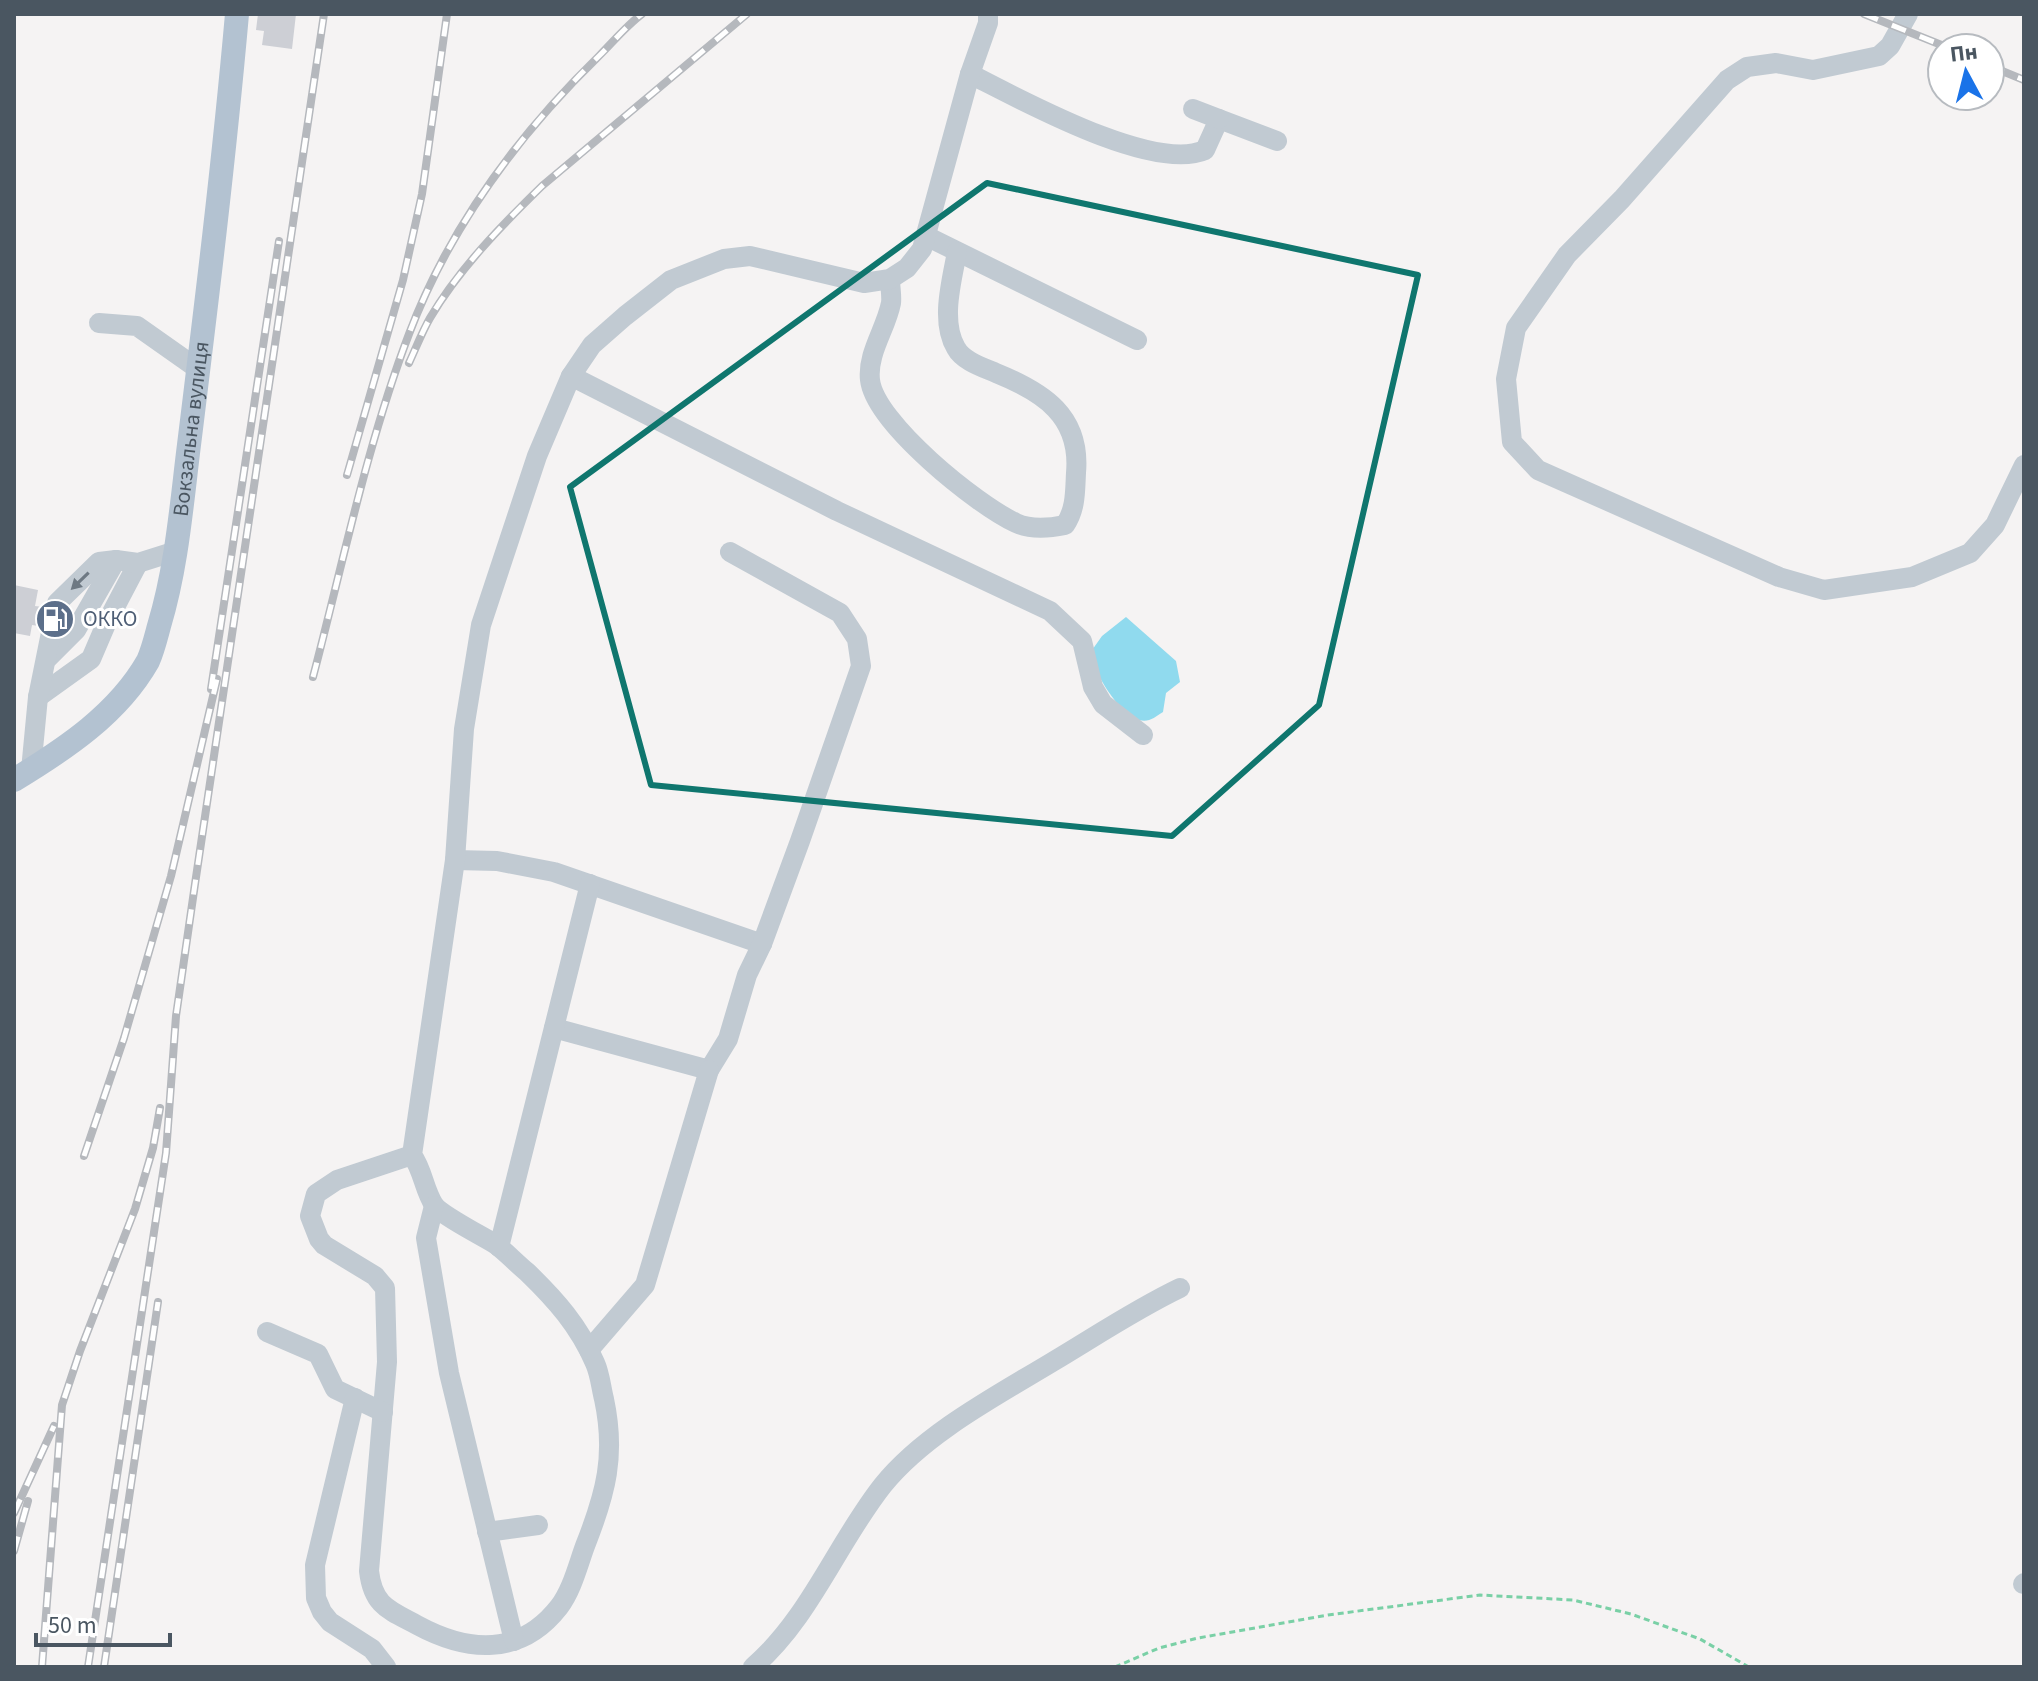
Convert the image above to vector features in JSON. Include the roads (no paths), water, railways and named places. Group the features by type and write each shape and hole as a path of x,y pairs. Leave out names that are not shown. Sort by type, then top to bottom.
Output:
{"main road":[{"name":"Вокзальна вулиця","path":"22,775 87,731 125,696 149,658 163,613 176,551 223,166 237,14"}],"lane":[{"path":"514,1641 449,1373 426,1238 434,1206 419,1164 412,1155 455,860 464,729 481,625 537,456 571,376 592,345 625,316 671,280 724,259 750,256 864,283 890,279 907,268 922,249 970,74 988,23 988,14"},
{"path":"1908,14 1890,46 1879,56 1813,70 1776,63 1747,67 1727,80 1622,199 1567,255 1516,328 1506,379 1512,442 1538,470 1779,577 1824,590 1912,577 1970,553 1995,525 2024,465"},
{"path":"970,74 1108,138 1157,153 1181,156 1205,150 1219,119"},
{"path":"1193,109 1277,141"},
{"path":"926,236 1137,340"},
{"path":"890,279 891,300 870,364 872,394 881,408 927,460 994,510 1019,524 1065,525 1072,514 1074,496 1077,460 1074,433 1061,413 1026,385 973,363 957,350 949,329 957,252"},
{"path":"99,323 137,326 198,369"},
{"path":"571,376 837,511 1050,611 1082,641 1093,687 1103,704 1143,735"},
{"path":"22,775 57,603 99,562 116,560 138,563 176,551"},
{"path":"589,1350 645,1285 709,1070 728,1039 747,975 762,944 861,666 857,639 840,613 730,552"},
{"path":"48,658 76,630 116,560"},
{"path":"38,697 91,659 138,563"},
{"path":"455,860 497,861 554,872 762,944"},
{"path":"499,1247 590,884"},
{"path":"554,1028 709,1070"},
{"path":"412,1155 337,1180 316,1194 310,1216 313,1228 324,1245 375,1276 385,1288 387,1362 369,1571 374,1596 383,1608 439,1637 464,1645 488,1646 514,1641 540,1626 560,1606 606,1490 610,1460 608,1420 597,1367 580,1331 558,1302 499,1247 434,1206"},
{"path":"753,1667 770,1653 800,1613 885,1483 914,1454 986,1402 1141,1307 1180,1288"},
{"path":"267,1332 318,1354 335,1389 383,1412"},
{"path":"355,1398 315,1565 316,1598 330,1622 372,1649 386,1667"},
{"path":"487,1532 538,1525"}],"water":[{"path":"1126,617 1176,661 1180,682 1166,693 1163,712 1149,720 1139,720 1123,710 1102,682 1090,653 1102,636"}],"railway":[{"path":"88,1667 166,1153 176,1016 324,14"},
{"path":"347,475 403,280 422,194 447,14"},
{"path":"313,677 380,418 425,295 466,220 514,150 570,86 642,14"},
{"path":"409,363 441,300 467,265 511,217 542,186 747,14"},
{"path":"1864,14 1926,39"},
{"path":"2006,73 2024,80"},
{"path":"211,689 279,241"},
{"path":"84,1156 124,1038 171,876 217,679"},
{"path":"42,1667 62,1405 135,1209 153,1148 160,1108"},
{"path":"104,1667 158,1302"},
{"path":"14,1513 54,1426"},
{"path":"14,1551 28,1501"}],"place":[{"name":"ОККО","path":"55,619"}]}
